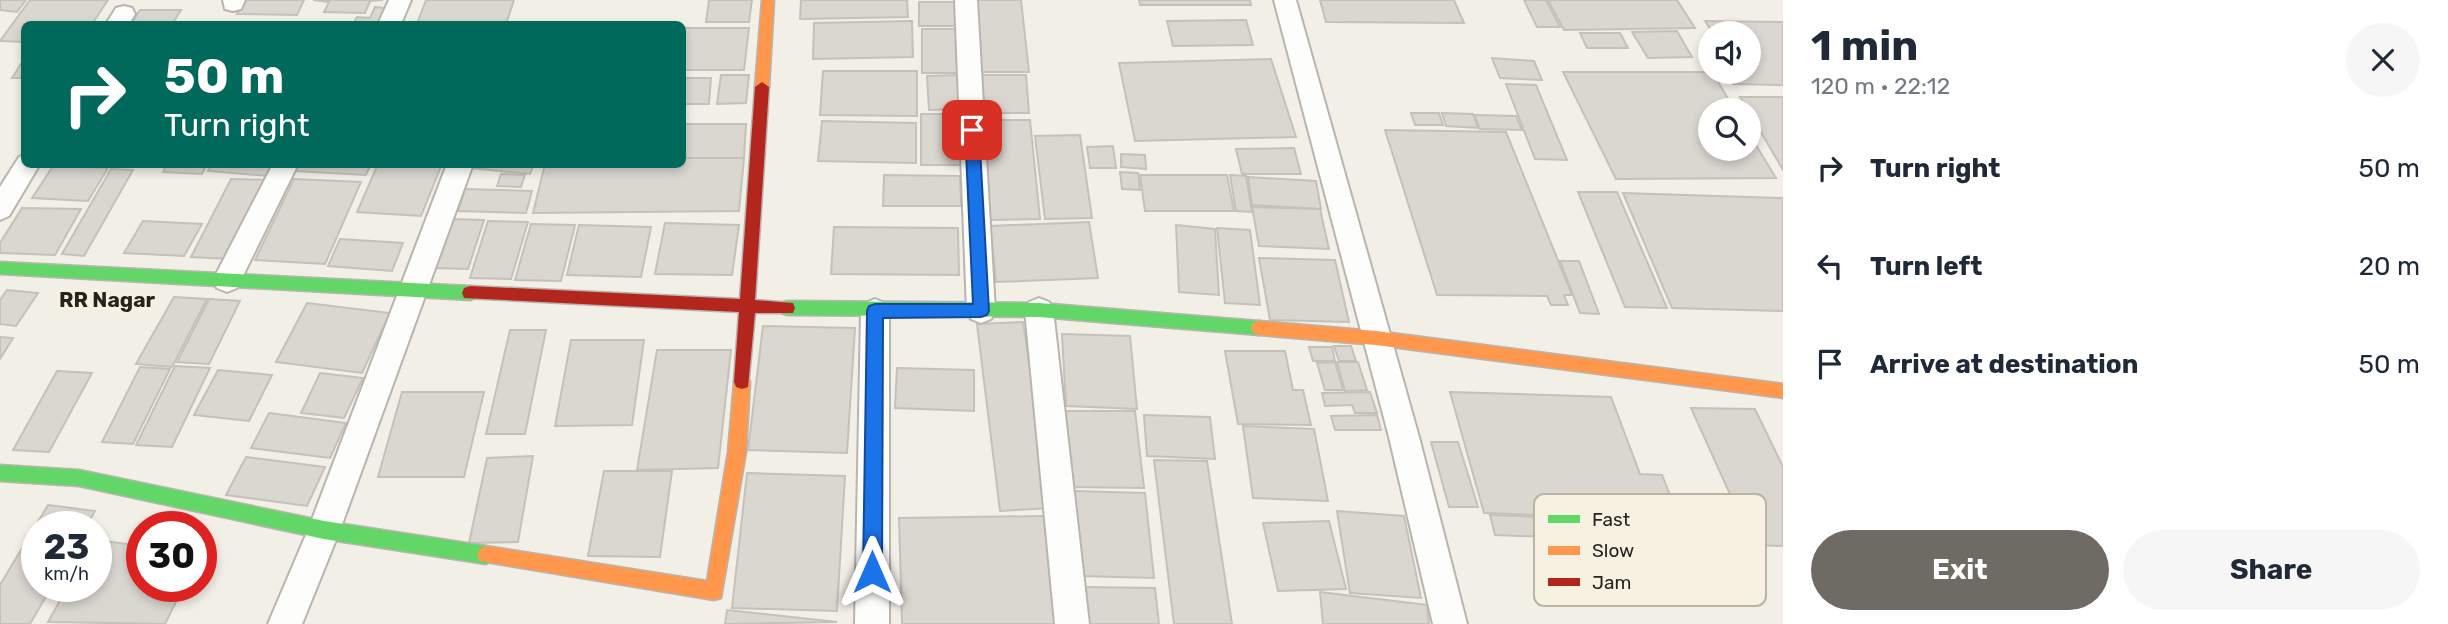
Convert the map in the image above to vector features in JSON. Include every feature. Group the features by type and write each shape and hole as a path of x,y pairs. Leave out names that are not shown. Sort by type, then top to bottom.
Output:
{"street":[{"path":"391,21 400,0"},
{"path":"0,473 79,478 324,530 714,591 737,452 768,0"},
{"path":"966,0 981,311"},
{"path":"1285,0 1404,438 1450,624"},
{"path":"0,209 26,168"},
{"path":"227,280 284,168"},
{"path":"285,624 324,530 458,168"},
{"path":"0,268 748,308 875,311 1039,310 1376,338 1783,391"},
{"path":"1039,310 1073,624"},
{"path":"872,624 875,311"}],"building":[{"path":"0,0 26,0 17,12 0,10"},
{"path":"30,0 108,0 94,21 21,21 21,42 0,41"},
{"path":"244,0 304,0 297,15 237,14"},
{"path":"313,0 383,0 370,1 365,13 324,12 329,2"},
{"path":"426,0 514,0 507,21 418,21"},
{"path":"709,0 752,0 749,22 706,22"},
{"path":"801,0 907,0 908,17 800,19"},
{"path":"976,0 1021,0 1029,72 981,72"},
{"path":"1139,0 1250,0 1251,5 1140,5"},
{"path":"1320,0 1454,0 1464,23 1326,22"},
{"path":"1524,0 1546,0 1560,27 1537,27"},
{"path":"1548,0 1677,0 1695,28 1564,30"},
{"path":"919,2 956,2 957,26 919,26"},
{"path":"375,7 386,8 380,21 355,21 357,17 370,18"},
{"path":"140,10 181,10 174,21 133,21"},
{"path":"1246,20 1253,45 1173,46 1167,21"},
{"path":"912,21 913,57 813,59 814,23"},
{"path":"1761,22 1783,22 1783,85 1733,84 1761,84"},
{"path":"686,28 749,28 744,70 686,70"},
{"path":"922,29 958,29 959,73 922,73"},
{"path":"1677,31 1692,57 1648,58 1632,32"},
{"path":"1580,33 1620,33 1628,48 1587,48"},
{"path":"1492,58 1534,61 1542,80 1500,78"},
{"path":"1271,59 1296,137 1135,141 1119,63"},
{"path":"21,64 21,78 12,78"},
{"path":"823,71 917,71 917,116 820,115"},
{"path":"1563,72 1698,72 1698,84 1719,84 1728,98 1698,98 1698,161 1761,161 1761,153 1776,178 1616,179"},
{"path":"721,75 749,75 746,103 717,104"},
{"path":"959,75 962,109 929,110 927,76"},
{"path":"982,75 1026,75 1029,113 984,113"},
{"path":"686,78 711,78 709,104 686,104"},
{"path":"1506,84 1536,85 1567,160 1535,159"},
{"path":"1783,97 1783,170 1761,132 1761,98 1741,98"},
{"path":"1411,113 1439,113 1443,125 1415,125"},
{"path":"1442,113 1473,114 1478,128 1446,126"},
{"path":"921,114 963,114 965,165 921,165"},
{"path":"1474,115 1516,116 1522,130 1480,129"},
{"path":"982,120 1030,120 1040,219 989,220"},
{"path":"822,121 916,123 916,163 818,161"},
{"path":"686,124 746,124 744,158 686,160"},
{"path":"1385,130 1506,132 1572,295 1564,295 1568,305 1551,305 1547,296 1437,295"},
{"path":"1080,135 1092,218 1045,219 1035,136"},
{"path":"1113,146 1116,168 1090,168 1087,147"},
{"path":"1294,148 1301,174 1242,174 1236,149"},
{"path":"1121,154 1145,155 1146,169 1121,167"},
{"path":"686,158 744,158 739,211 533,213 544,168 686,168"},
{"path":"52,168 108,168 88,201 32,198"},
{"path":"165,168 205,168 202,174 163,172"},
{"path":"210,168 274,168 269,176 208,171"},
{"path":"296,168 369,168 366,175 295,171"},
{"path":"376,168 440,168 421,216 357,212"},
{"path":"470,168 532,168 530,174"},
{"path":"111,169 133,170 84,256 62,254"},
{"path":"1120,172 1138,173 1140,190 1122,189"},
{"path":"501,174 525,175 521,187 497,186"},
{"path":"884,175 960,176 961,206 883,206"},
{"path":"1140,175 1227,175 1234,211 1145,211"},
{"path":"1230,175 1246,176 1252,212 1236,211"},
{"path":"1248,177 1316,181 1321,209 1252,205"},
{"path":"231,179 269,180 230,259 191,257"},
{"path":"294,179 361,182 325,264 255,260"},
{"path":"465,189 532,191 526,213 458,211"},
{"path":"1578,192 1617,192 1667,308 1625,307"},
{"path":"1623,193 1783,198 1783,311 1672,308"},
{"path":"1252,207 1320,209 1329,249 1259,246"},
{"path":"22,208 81,209 55,255 0,253 0,243"},
{"path":"450,219 484,220 468,269 433,268"},
{"path":"143,221 202,224 184,256 124,253"},
{"path":"488,221 528,222 511,279 470,278"},
{"path":"1089,222 1098,278 996,282 990,226"},
{"path":"665,223 739,225 732,275 655,274"},
{"path":"531,224 575,225 561,281 515,280"},
{"path":"579,225 651,227 641,277 567,275"},
{"path":"1176,225 1215,229 1219,295 1179,292"},
{"path":"834,227 958,228 959,275 831,274"},
{"path":"1217,228 1250,230 1260,305 1225,303"},
{"path":"340,239 403,243 392,271 328,266"},
{"path":"1259,258 1335,260 1349,322 1270,320"},
{"path":"1560,261 1579,261 1599,314 1580,313"},
{"path":"7,290 38,293 16,326 0,324 0,300"},
{"path":"174,297 207,299 172,367 136,364"},
{"path":"209,299 240,301 209,364 177,362"},
{"path":"307,303 390,313 362,373 276,362"},
{"path":"1023,322 1051,508 1000,511 977,324"},
{"path":"763,326 855,328 847,453 748,450"},
{"path":"510,330 546,330 525,434 486,434"},
{"path":"1062,334 1130,336 1137,409 1066,406"},
{"path":"0,337 13,338 0,359"},
{"path":"571,340 644,340 632,425 555,426"},
{"path":"1334,346 1351,346 1356,361 1339,361"},
{"path":"1309,347 1332,347 1335,361 1313,361"},
{"path":"657,350 731,350 718,468 637,470"},
{"path":"1225,351 1285,351 1293,390 1303,390 1311,425 1238,424"},
{"path":"1335,362 1343,390 1325,390 1317,363"},
{"path":"1337,362 1358,362 1367,390 1345,391"},
{"path":"175,366 210,368 172,447 136,445"},
{"path":"140,367 170,369 133,444 102,442"},
{"path":"897,368 974,370 974,411 895,408"},
{"path":"218,370 272,375 249,421 194,415"},
{"path":"57,371 92,373 49,452 13,450"},
{"path":"320,373 363,378 344,418 301,413"},
{"path":"402,392 484,392 464,477 378,477"},
{"path":"1370,392 1377,413 1355,413 1352,405 1325,406 1322,393"},
{"path":"1450,392 1611,397 1640,474 1662,475 1670,494 1534,494 1534,515 1484,513"},
{"path":"1691,408 1755,409 1783,467 1783,546 1766,545 1766,494 1730,494"},
{"path":"1064,411 1135,411 1144,488 1069,487"},
{"path":"269,413 346,423 330,458 251,448"},
{"path":"1144,415 1210,417 1215,459 1147,456"},
{"path":"1377,415 1381,430 1335,430 1331,416"},
{"path":"1243,426 1314,429 1328,501 1253,498"},
{"path":"1431,442 1458,442 1478,507 1449,507"},
{"path":"533,456 518,542 469,543 487,458"},
{"path":"246,457 325,467 307,506 226,495"},
{"path":"1154,460 1207,461 1232,624 1174,624"},
{"path":"604,471 672,471 660,557 588,556"},
{"path":"747,473 845,476 837,611 732,608"},
{"path":"1074,491 1145,493 1154,578 1080,576"},
{"path":"48,505 95,511 44,511"},
{"path":"1337,511 1404,516 1421,598 1350,593"},
{"path":"1490,515 1534,517 1534,536 1495,535"},
{"path":"1044,516 1055,624 902,624 899,518"},
{"path":"1329,521 1346,589 1278,591 1263,523"},
{"path":"112,542 126,544 126,602 176,602 165,624 48,622 59,602 112,602"},
{"path":"21,550 21,602 43,602 30,624 0,624 0,585"},
{"path":"1085,587 1155,588 1159,624 1088,624"},
{"path":"1320,592 1427,605 1429,624 1323,624"},
{"path":"727,610 837,622 725,624"}],"traffic: fast":[{"path":"0,268 470,293"},
{"path":"787,308 1039,310 1259,328"},
{"path":"0,473 79,478 324,530 486,555"}],"traffic: slow":[{"path":"762,87 768,0"},
{"path":"1259,328 1376,338 1783,391"},
{"path":"486,555 714,591 737,452 742,382"}],"traffic: jam":[{"path":"742,382 762,87"},
{"path":"470,293 787,308"}],"district":[{"name":"RR Nagar","path":"107,299"}],"route":[{"path":"872,572 875,311 981,311 972,130"}]}
